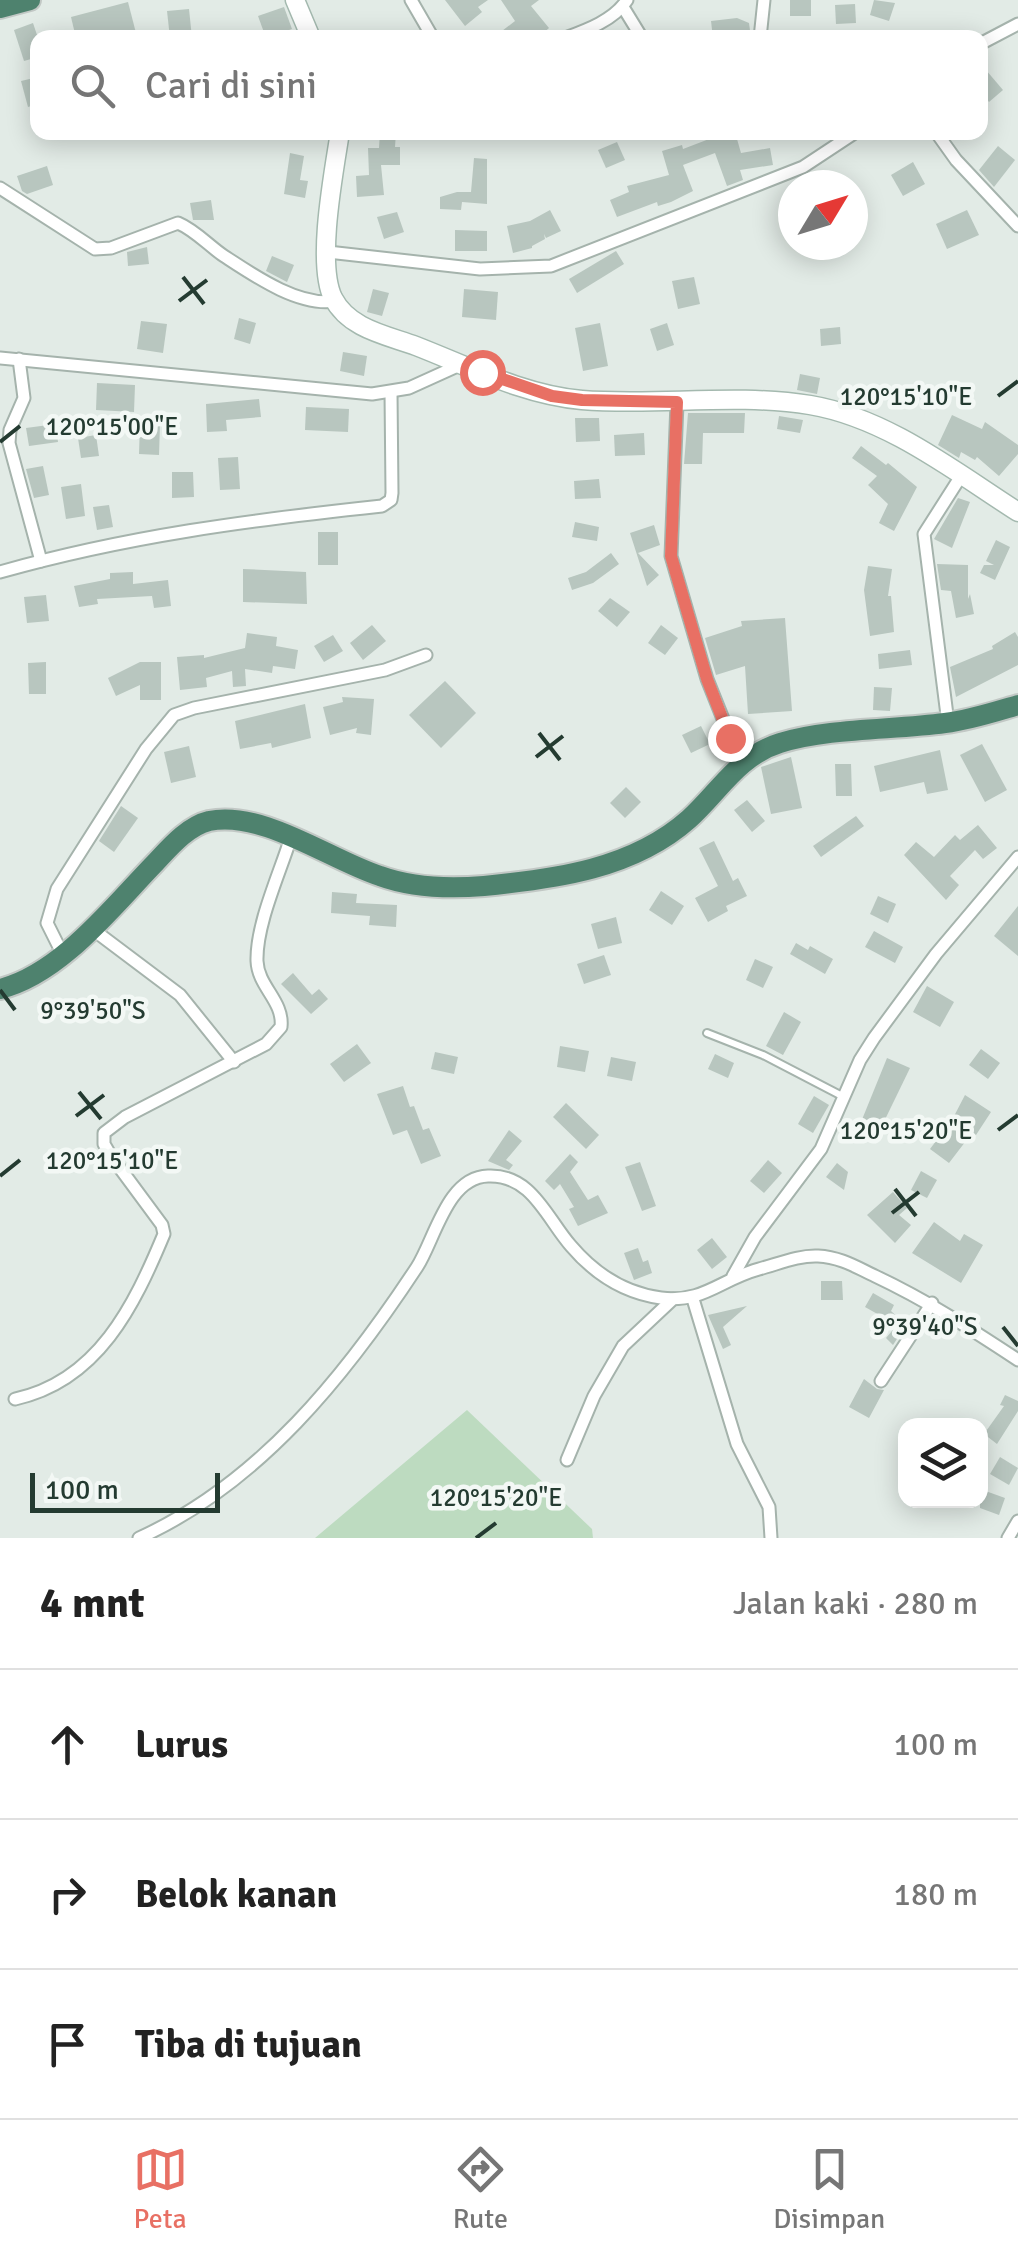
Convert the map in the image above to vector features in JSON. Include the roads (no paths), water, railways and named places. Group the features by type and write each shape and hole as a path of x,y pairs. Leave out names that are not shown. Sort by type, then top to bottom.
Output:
{"highway":[{"path":"0,8 30,0"},
{"path":"0,989 26,980 62,955 183,836 208,821 239,821 291,837 380,877 426,887 482,886 562,875 614,863 666,838 741,764 778,744 948,723 1018,705"}],"main road":[{"path":"295,0 307,30"},
{"path":"339,140 326,226 328,280 334,301 364,328 552,396 582,400 784,402 833,410 913,445 1018,512"}],"street":[{"path":"411,0 428,30"},
{"path":"761,30 764,0"},
{"path":"585,30 625,3 638,30"},
{"path":"988,40 1018,24"},
{"path":"328,252 480,269 551,266 803,167 844,140"},
{"path":"942,140 1018,226"},
{"path":"0,188 94,249 111,248 178,224 269,282 312,300 334,301"},
{"path":"0,358 372,394 409,388 462,364"},
{"path":"19,359 24,398 10,430 9,443 40,560"},
{"path":"0,572 95,547 223,523 382,506 392,493 391,392"},
{"path":"677,402 671,556 707,679 741,764"},
{"path":"948,723 924,534 960,476"},
{"path":"62,955 47,924 56,888 146,749 174,715 384,670 426,655"},
{"path":"14,1400 47,1392 92,1359 148,1273 164,1234 162,1225 111,1156 104,1144 104,1133 125,1117 266,1044 281,1027 281,1011 260,976 257,962 262,928 291,837"},
{"path":"733,1276 755,1238 821,1149 860,1060 874,1038 936,954 1018,857"},
{"path":"91,928 180,995 234,1062"},
{"path":"139,1538 181,1518 276,1444 382,1317 420,1263 456,1193 471,1179 489,1176 510,1180 525,1189 542,1205 568,1244 606,1278 639,1293 693,1299 733,1276 806,1256 832,1257 932,1303 1018,1360"},
{"path":"567,1460 594,1396 623,1346 673,1299"},
{"path":"693,1299 737,1444 769,1508 771,1538"},
{"path":"881,1381 932,1303"},
{"path":"1008,1538 1018,1521"}],"lane":[{"path":"707,1033 763,1055 845,1098"}]}
